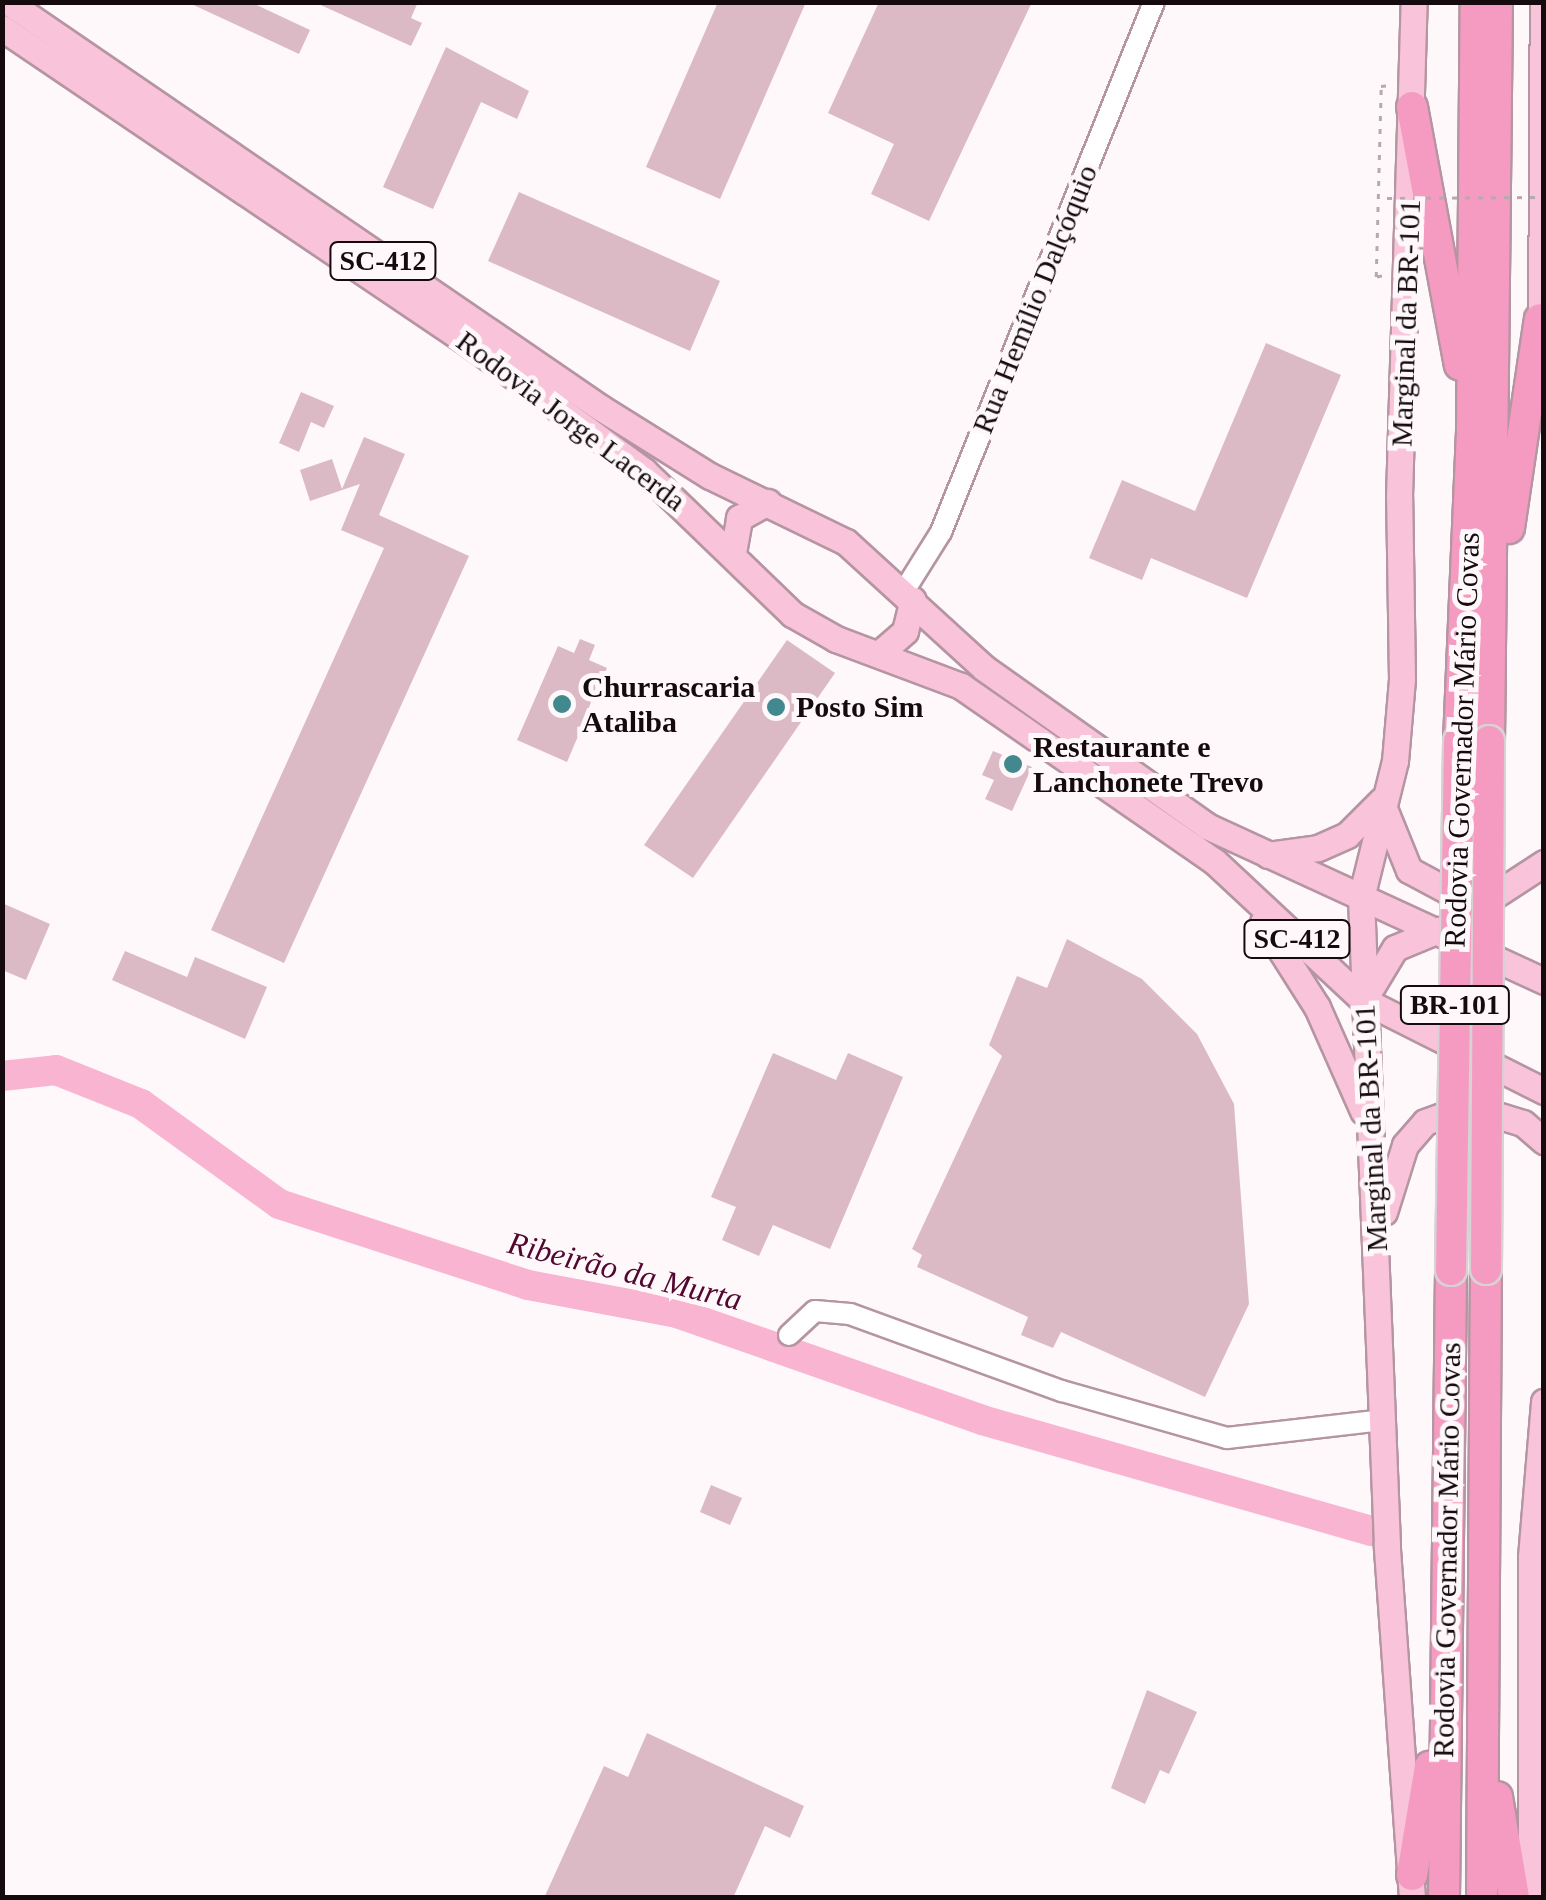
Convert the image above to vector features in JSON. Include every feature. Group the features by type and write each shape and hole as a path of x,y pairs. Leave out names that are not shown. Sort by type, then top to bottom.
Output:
{"highway":[{"name":"Rodovia Governador Mário Covas","path":"1476,2 1474,741 1486,1269 1482,1898"},
{"name":"Rodovia Governador Mário Covas","path":"1444,1898 1451,1270 1474,741 1491,665 1497,2"},
{"path":"1412,95 1472,426"},
{"path":"1491,665 1540,319"},
{"path":"1412,1886 1446,1669"},
{"path":"1483,1716 1514,1898"}],"main road":[{"name":"Rodovia Jorge Lacerda","path":"8,2 601,408 710,476 846,542 1004,684 1198,820 1264,855 1438,930 1544,981"},
{"name":"Marginal da BR-101","path":"1412,1886 1382,1420 1361,898 1381,801 1395,761 1402,679 1399,497 1414,2"},
{"path":"1542,2 1540,319 1544,372"},
{"name":"Rodovia Jorge Lacerda","path":"2,28 464,340 667,488 792,614 961,686 1232,876 1364,1000 1544,1092"},
{"path":"732,553 739,518 768,502"},
{"path":"880,653 905,632 909,595"},
{"path":"1264,855 1318,848 1347,835 1381,801 1409,870 1448,891 1495,894 1544,863"},
{"path":"1232,876 1317,1007 1370,1130"},
{"path":"1364,1000 1394,948 1438,930"},
{"path":"1516,1078 1544,1072"},
{"path":"1377,1241 1392,1172 1425,1122 1453,1112 1490,1113 1522,1123 1544,1141"},
{"path":"1530,1898 1530,1557 1544,1402"}],"lane":[{"name":"Rua Hemílio Dalçóquio","path":"909,595 941,532 1154,2"},
{"path":"789,1334 815,1311 850,1314 1062,1390 1227,1438 1382,1420"}],"path":[{"path":"1386,276 1376,277 1380,86 1412,95"},
{"path":"1386,237 1387,198 1544,197"}],"building":[{"path":"187,2 250,2 310,30 299,54"},
{"path":"314,2 418,2 411,18 422,23 411,46"},
{"path":"718,2 806,2 720,199 646,167"},
{"path":"879,2 1032,2 929,221 871,194 894,144 828,113"},
{"path":"446,47 529,91 517,119 481,102 433,209 383,187"},
{"path":"519,192 720,281 690,351 488,261"},
{"path":"1266,343 1341,375 1247,598 1151,558 1142,580 1089,558 1122,480 1195,511"},
{"path":"301,392 334,406 324,428 311,422 299,452 279,443"},
{"path":"364,437 405,454 379,515 469,556 284,963 211,930 384,548 341,530 360,484 310,501 300,470 332,459 342,489"},
{"name":"Churrascaria Ataliba","path":"580,639 595,645 589,660 607,668 567,762 517,740 558,646 574,653"},
{"path":"787,640 835,673 693,878 644,845"},
{"path":"993,751 1032,767 1012,811 985,799 994,780 982,775"},
{"path":"2,903 50,924 26,980 2,970"},
{"path":"1067,939 1142,979 1197,1034 1234,1104 1249,1304 1205,1397 1061,1332 1053,1348 1021,1335 1028,1317 917,1267 922,1255 912,1249 1002,1056 989,1045 1017,976 1047,988"},
{"path":"125,951 187,977 195,957 267,987 245,1039 112,980"},
{"path":"773,1053 836,1080 848,1053 903,1077 830,1249 773,1225 759,1256 722,1240 736,1207 711,1197"},
{"path":"711,1485 742,1498 730,1525 700,1512"},
{"path":"1147,1690 1197,1712 1169,1774 1160,1770 1145,1804 1111,1788"},
{"path":"647,1733 804,1806 790,1838 765,1826 733,1898 544,1898 604,1766 628,1777"}],"waterway":[{"name":"Ribeirão da Murta","path":"2,1076 56,1070 141,1104 279,1204 528,1285 677,1313 982,1420 1372,1531"}],"place":[{"name":"Churrascaria Ataliba","path":"562,704"},
{"name":"Posto Sim","path":"776,707"},
{"name":"Restaurante e Lanchonete Trevo","path":"1013,764"}]}
